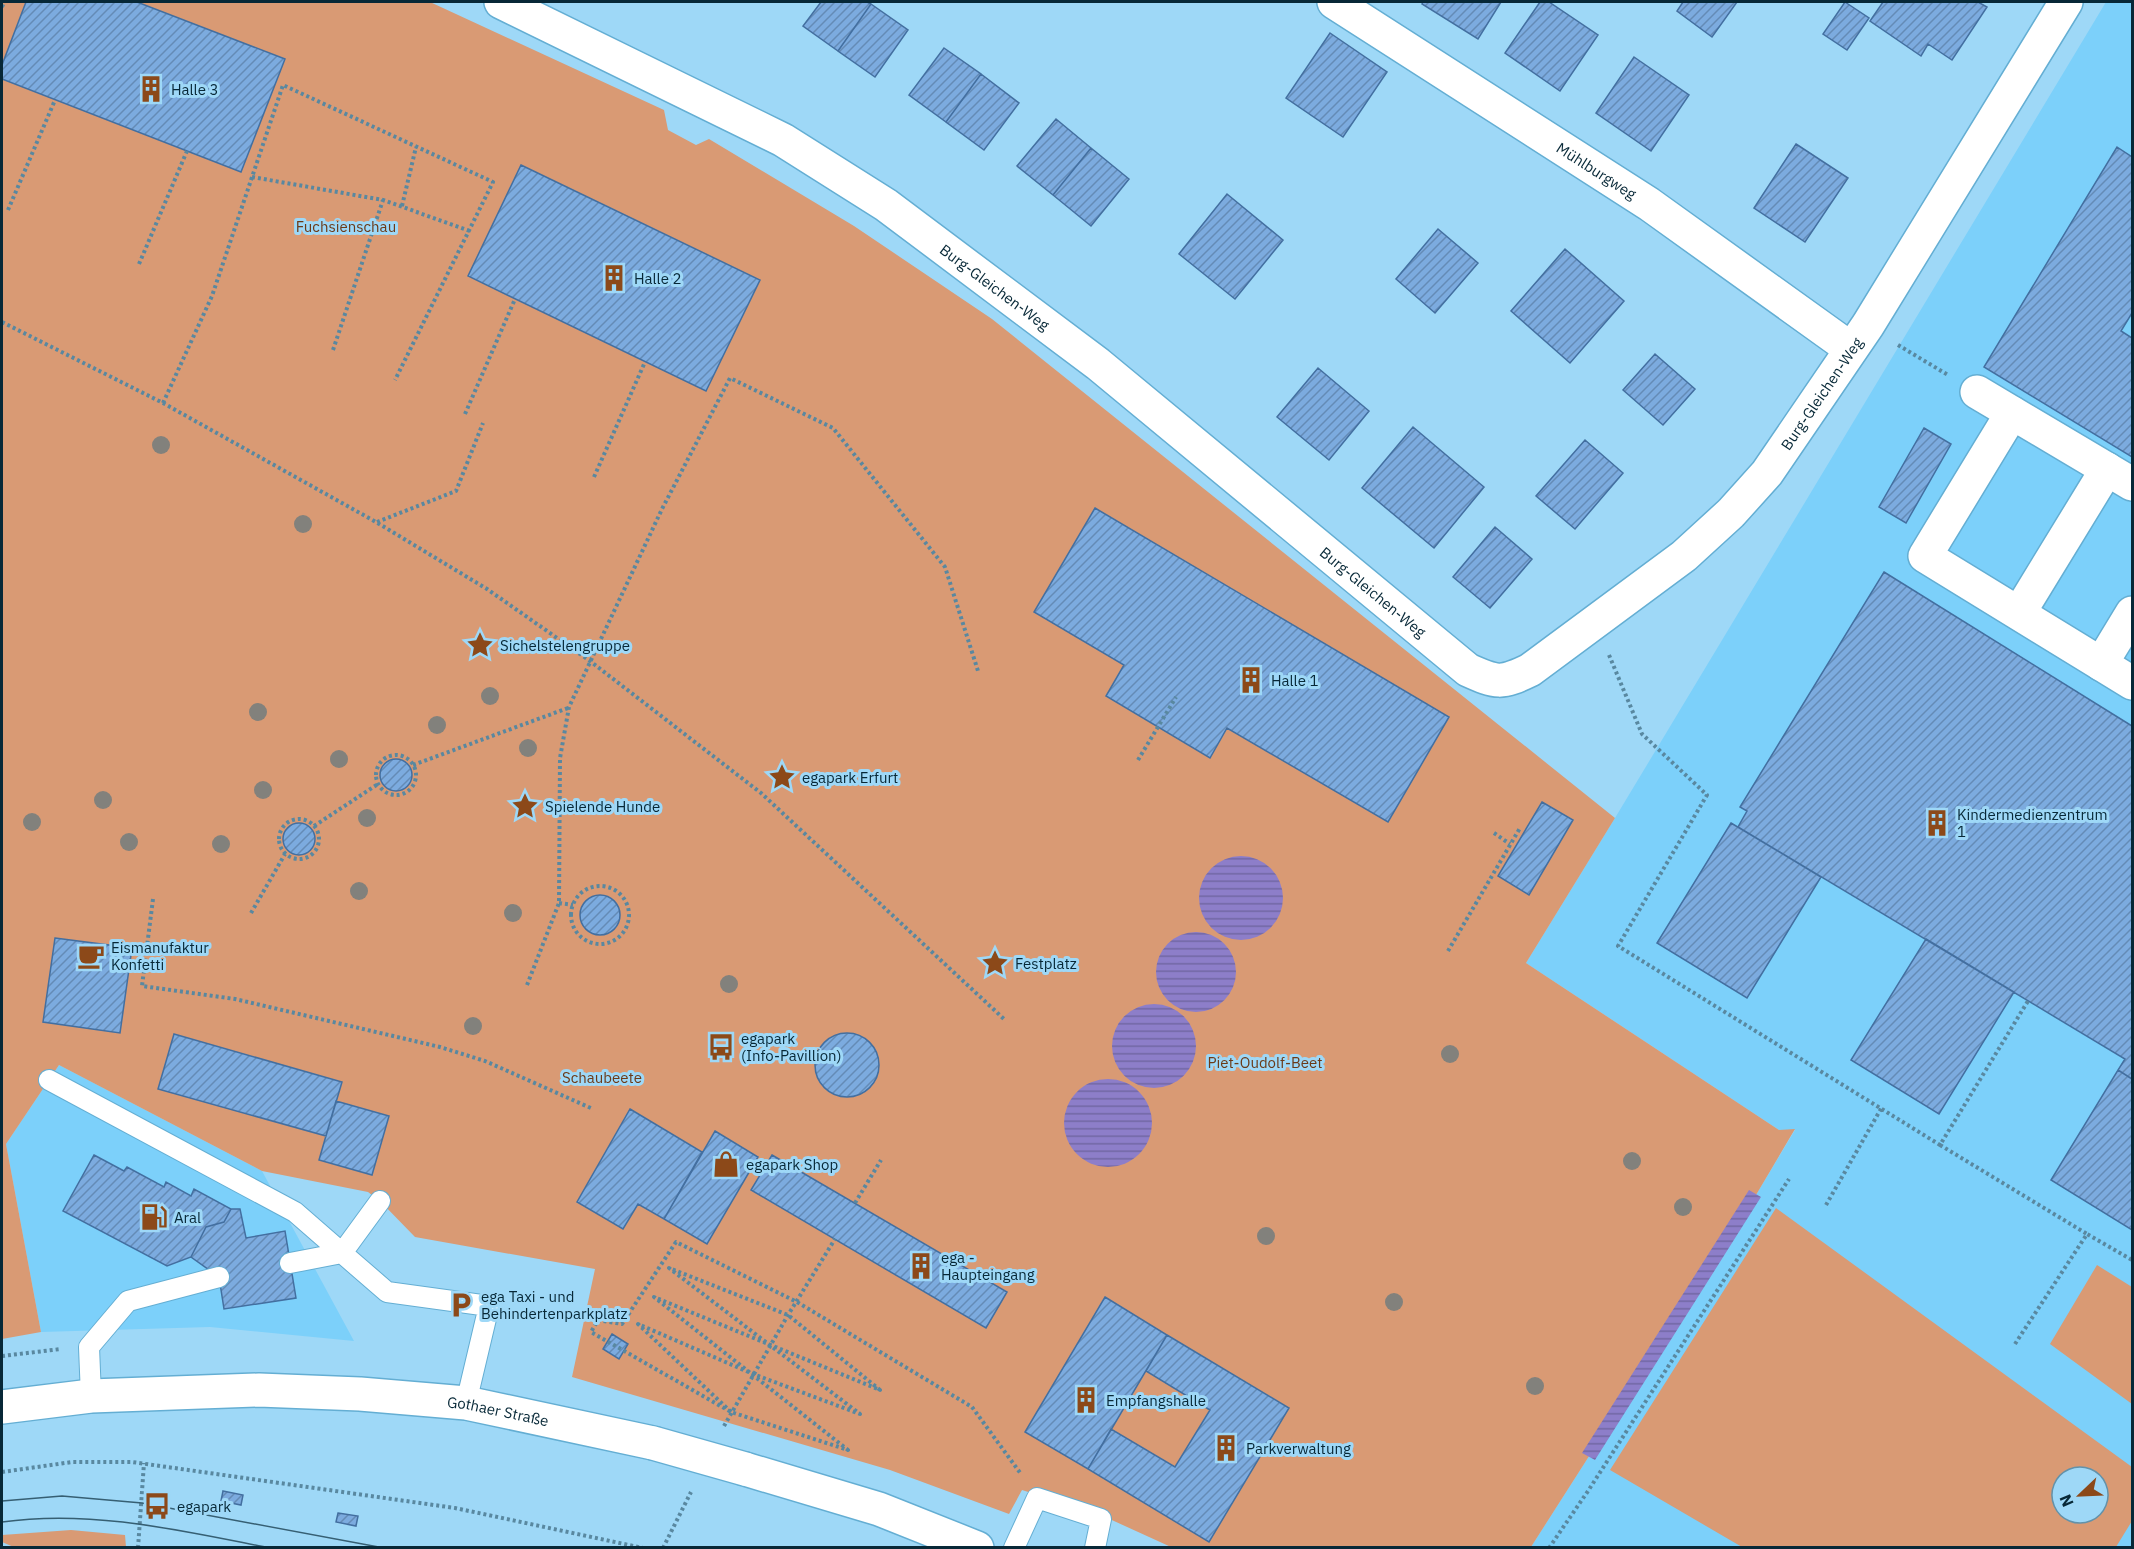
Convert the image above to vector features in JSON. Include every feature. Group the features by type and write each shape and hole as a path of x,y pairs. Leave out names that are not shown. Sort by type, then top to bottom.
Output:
{"street":[{"name":"Burg-Gleichen-Weg","path":"501,2 783,140 886,205 1098,364 1468,670 1491,680 1511,679 1530,670 1684,556 1731,513 1767,473 1860,337 2066,2"},
{"name":"Mühlburgweg","path":"1334,2 1860,337"},
{"path":"1977,392 2120,476 2019,613"},
{"path":"2012,413 1925,556 2133,682"},
{"path":"2102,664 2133,613"},
{"name":"Gothaer Straße","path":"2,1407 91,1396 296,1391 466,1403 652,1443 745,1469 879,1509 977,1548"}],"lane":[{"path":"50,1080 295,1212 387,1292 489,1306 466,1403"},
{"path":"290,1263 342,1253 380,1201"},
{"path":"91,1396 89,1347 128,1301 219,1277"},
{"path":"1014,1548 1037,1498 1101,1519 1095,1548"}],"path":[{"path":"2,7 4,2"},
{"path":"163,403 212,296 283,86 493,182 395,380"},
{"path":"8,210 55,100"},
{"path":"402,206 416,147"},
{"path":"139,264 187,151"},
{"path":"252,177 383,200 470,231"},
{"path":"333,350 383,200"},
{"path":"465,414 515,298"},
{"path":"2,322 163,403 376,522 487,589 590,660 761,793 1004,1019"},
{"path":"1860,337 1977,392"},
{"path":"594,477 645,362"},
{"path":"527,985 559,903 560,758 569,707 662,509 730,378 833,428 945,567 978,671"},
{"path":"376,522 456,491 483,423"},
{"path":"1595,621 1642,734 1707,795 1618,946 2133,1260"},
{"path":"1138,760 1176,697"},
{"path":"413,765 569,707"},
{"path":"396,755 403,756 413,765 416,779 403,794 388,793 378,784 377,767 384,759 396,755"},
{"path":"314,826 378,784"},
{"path":"300,819 314,826 319,836 311,855 298,859 285,854 279,838 286,823 300,819"},
{"path":"1448,951 1520,828"},
{"path":"1494,833 1510,844"},
{"path":"251,913 285,854"},
{"path":"601,885 611,888 627,901 629,921 619,938 599,945 581,937 574,928 571,915 573,905 582,892 601,885"},
{"path":"153,899 142,987 235,999 440,1047 485,1061 593,1109"},
{"path":"559,903 573,905"},
{"path":"1940,1144 2028,1001"},
{"path":"1826,1205 1882,1107"},
{"path":"855,1203 881,1160"},
{"path":"1549,1548 1595,1481 1789,1179"},
{"path":"2015,1344 2087,1234"},
{"path":"731,1412 834,1239"},
{"path":"731,1412 638,1324 753,1374 860,1414 770,1345 669,1268 788,1315 880,1389 770,1345 654,1297 753,1374 848,1450 731,1412 591,1332 598,1320 622,1324 676,1242 797,1302 972,1407 1037,1498"},
{"path":"2,1356 89,1347"},
{"path":"2,1472 72,1462 144,1463 455,1509 644,1548"},
{"path":"138,1548 144,1463"}],"shaded area":[{"path":"2106,2 2132,2 2132,1547 1531,1547 1756,1195 1795,1130 1779,1130 1526,963"},
{"path":"1241,856 1257,859 1271,868 1280,882 1283,898 1280,914 1271,928 1257,937 1241,940 1225,937 1211,928 1202,914 1199,898 1202,882 1211,868 1225,859"},
{"path":"1196,932 1211,935 1224,944 1233,957 1236,972 1233,987 1224,1000 1211,1009 1196,1012 1181,1009 1168,1000 1159,987 1156,972 1159,957 1168,944 1181,935"},
{"path":"1154,1004 1170,1007 1184,1016 1193,1030 1196,1046 1193,1062 1184,1076 1170,1085 1154,1088 1138,1085 1124,1076 1115,1062 1112,1046 1115,1030 1124,1016 1138,1007"},
{"path":"59,1065 262,1171 354,1341 210,1327 41,1332 6,1144"},
{"path":"1108,1079 1125,1083 1139,1092 1148,1106 1152,1123 1148,1140 1139,1154 1125,1163 1108,1167 1091,1163 1077,1154 1068,1140 1064,1123 1068,1106 1077,1092 1091,1083"},
{"path":"1749,1190 1761,1197 1595,1460 1582,1453"}],"green space":[{"name":"egapark Erfurt","path":"2,2 430,2 664,110 668,130 696,145 709,139 854,226 992,319 1615,818 1526,963 1779,1130 1795,1129 1756,1195 1531,1547 1171,1547 1103,1516 1022,1490 1009,1514 890,1470 572,1377 595,1269 415,1237 368,1192 262,1171 59,1065 6,1144 41,1332 2,1339"},
{"path":"1776,1208 2132,1467 2132,1521 2116,1547 1742,1547 1610,1470"},
{"path":"2097,1265 2132,1287 2132,1404 2050,1344"},
{"path":"71,1530 125,1535 126,1547 16,1548 2,1542 2,1535"}],"building":[{"name":"Halle 3","path":"26,2 137,2 285,59 241,172 2,79 2,65"},
{"path":"821,2 867,2 871,4 838,51 803,26"},
{"path":"1423,2 1501,2 1478,39 1422,4"},
{"path":"1540,2 1549,2 1598,35 1560,91 1505,53"},
{"path":"1683,2 1737,2 1712,37 1677,11"},
{"path":"1845,2 1869,18 1847,50 1823,34"},
{"path":"1883,2 1978,2 1987,7 1952,60 1928,44 1921,56 1870,21"},
{"path":"871,4 908,30 875,77 838,51"},
{"path":"1330,33 1387,72 1343,137 1286,98"},
{"path":"944,48 981,74 946,122 909,95"},
{"path":"1634,57 1689,95 1651,151 1596,113"},
{"path":"981,74 1019,103 984,150 946,122"},
{"path":"1056,119 1091,148 1053,195 1017,166"},
{"path":"1796,144 1848,178 1805,242 1754,208"},
{"path":"2117,147 2132,157 2132,313 2121,331 2132,338 2132,457 1984,367"},
{"path":"1091,148 1129,179 1091,226 1053,195"},
{"name":"Halle 2","path":"521,165 760,280 706,391 468,276"},
{"path":"1227,194 1283,240 1235,299 1179,254"},
{"path":"1438,229 1478,263 1435,313 1396,279"},
{"path":"1565,249 1624,301 1570,363 1511,311"},
{"path":"1655,354 1695,389 1663,425 1623,390"},
{"path":"1318,368 1369,411 1329,460 1277,417"},
{"path":"1413,427 1484,487 1434,548 1362,488"},
{"path":"1924,428 1951,444 1906,523 1879,507"},
{"path":"1585,440 1623,473 1575,529 1536,496"},
{"name":"Halle 1","path":"1095,508 1449,717 1388,822 1227,728 1210,758 1106,696 1124,665 1034,612"},
{"path":"1495,527 1532,559 1490,608 1453,577"},
{"name":"Kindermedienzentrum 1","path":"1884,572 2132,726 2132,1079 2118,1070 2125,1059 1738,827 1747,811 1740,807"},
{"path":"396,759 408,763 412,775 408,787 396,791 384,787 380,775 384,763"},
{"path":"1542,802 1573,820 1529,895 1498,876"},
{"path":"299,823 310,828 315,839 310,850 299,855 288,850 283,839 288,828"},
{"path":"1731,823 1821,877 1747,998 1657,943"},
{"path":"600,895 614,901 620,915 614,929 600,935 586,929 580,915 586,901"},
{"path":"55,938 132,948 120,1033 43,1022"},
{"path":"1926,939 2014,992 1939,1114 1851,1060"},
{"path":"847,1033 865,1039 873,1047 879,1065 873,1083 865,1091 847,1097 829,1091 821,1083 815,1065 821,1047 829,1039"},
{"path":"174,1034 342,1082 326,1136 158,1089"},
{"path":"2118,1070 2132,1079 2132,1230 2051,1180"},
{"path":"336,1101 389,1116 372,1175 319,1160"},
{"path":"630,1109 702,1152 664,1219 638,1204 623,1229 577,1202"},
{"path":"715,1131 758,1157 707,1244 664,1219"},
{"path":"94,1155 124,1171 127,1167 164,1187 166,1182 191,1196 194,1189 231,1209 224,1222 206,1227 191,1257 167,1266 63,1211"},
{"name":"ega - Haupteingang","path":"772,1155 1007,1292 986,1328 751,1190"},
{"path":"231,1209 240,1209 246,1238 285,1231 296,1298 224,1309 219,1277 191,1257 206,1227 224,1222"},
{"name":"Empfangshalle","path":"1105,1297 1167,1335 1088,1469 1025,1432"},
{"path":"612,1334 628,1344 619,1359 603,1349"},
{"name":"Parkverwaltung","path":"1167,1335 1289,1408 1209,1542 1088,1469 1111,1429 1175,1467 1210,1410 1146,1371"},
{"path":"223,1491 243,1495 241,1505 221,1501"},
{"path":"338,1513 358,1516 356,1526 336,1522"}],"tram line":[{"path":"2,1501 62,1496 142,1503 384,1548"},
{"path":"2,1522 69,1518 103,1520 170,1529 270,1548"}],"place":[{"name":"Halle 3","path":"151,89"},
{"name":"Halle 2","path":"614,278"},
{"name":"Sichelstelengruppe","path":"480,645"},
{"name":"Halle 1","path":"1251,680"},
{"name":"egapark Erfurt","path":"782,777"},
{"name":"Spielende Hunde","path":"525,806"},
{"name":"Kindermedienzentrum 1","path":"1937,823"},
{"name":"Eismanufaktur Konfetti","path":"91,956"},
{"name":"Festplatz","path":"995,963"},
{"name":"egapark (Info-Pavillion)","path":"721,1047"},
{"name":"egapark Shop","path":"726,1164"},
{"name":"Aral","path":"154,1217"},
{"name":"ega - Haupteingang","path":"921,1266"},
{"name":"ega Taxi - und Behindertenparkplatz","path":"461,1305"},
{"name":"Empfangshalle","path":"1086,1400"},
{"name":"Parkverwaltung","path":"1226,1448"},
{"name":"egapark","path":"157,1506"}],"park label":[{"name":"Fuchsienschau","path":"346,226"},
{"name":"Piet-Oudolf-Beet","path":"1265,1062"},
{"name":"Schaubeete","path":"602,1077"}]}
